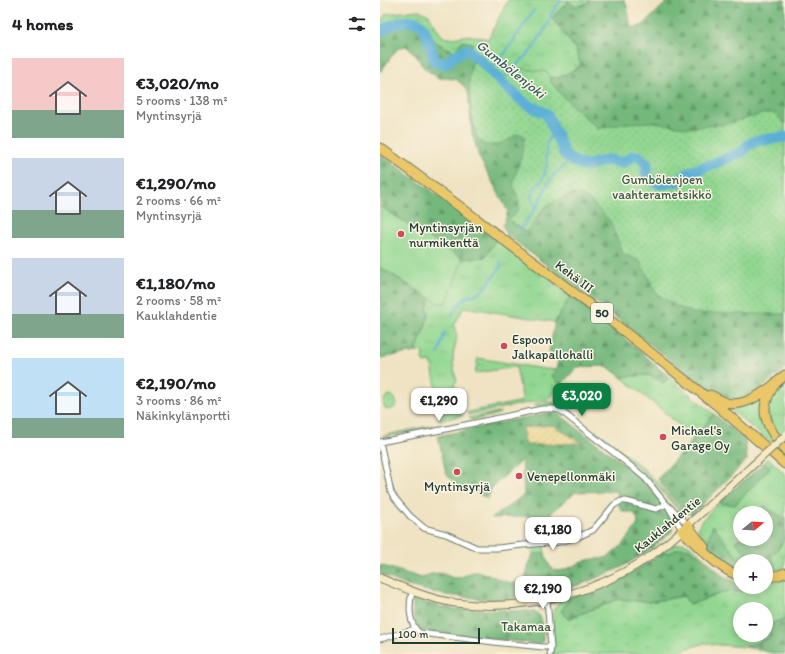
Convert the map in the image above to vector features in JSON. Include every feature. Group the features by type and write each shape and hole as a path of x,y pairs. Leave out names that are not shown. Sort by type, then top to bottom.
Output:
{"highway":[{"name":"Kehä III","path":"380,148 551,274 719,407 785,464"},
{"path":"697,390 726,402 734,404 743,403 749,401 774,385 785,375"},
{"path":"774,385 766,402 766,418 769,427 785,450"},
{"path":"685,528 716,562 728,572 733,574"},
{"path":"773,576 785,573"}],"street":[{"path":"666,504 656,509 621,501 614,505 593,530 580,536 560,542 497,548 477,548 446,534 424,528 410,516 391,492 380,442 446,430 542,409 555,409 561,411 645,478 666,504 681,517 685,528"},
{"name":"Kauklahdentie","path":"380,578 412,592 454,603 487,606 547,600 576,592 614,576 646,558 685,528 785,436"},
{"path":"412,592 411,614 413,624 420,633 502,643 551,647"},
{"path":"547,600 551,647 550,654"},
{"path":"380,639 416,629"}],"green space":[{"path":"508,0 589,0 589,2 552,18 576,50 581,66 558,78 502,73 483,65 471,53 472,43 455,52 437,43 421,29 401,25 380,32 380,23 386,14 419,10 429,15 439,32 445,38 468,35 488,39"},
{"path":"589,0 624,0 627,6 631,28 642,26 669,0 785,0 785,369 761,389 740,400 723,398 707,389 507,235 503,226 508,211 479,157 472,133 468,92 463,85 456,79 439,78 424,68 415,54 406,46 397,49 380,72 380,32 401,25 412,24 421,29 437,43 455,52 462,41 472,43 471,53 483,65 502,73 558,78 581,66 576,49 552,18 568,1 576,7 589,2"},
{"name":"Gumbölenjoen vaahterametsikkö","path":"472,62 547,72 551,82 564,98 598,129 628,123 654,122 689,128 726,124 766,113 775,113 785,124 785,314 694,313 678,307 657,294 640,261 623,254 610,221 592,202 579,194 570,195 555,201 543,209 526,232 509,220 519,208 519,201 514,188 514,181 523,148 524,136 518,134 495,145 485,145 477,138 471,114 469,80"},
{"path":"380,154 497,238 485,257 463,259 381,207 380,208"},
{"name":"Myntinsyrjän nurmikenttä","path":"381,207 463,259 446,303 438,303 380,267"},
{"path":"497,238 571,295 555,322 464,307 454,326 457,337 453,357 457,382 454,383 460,414 462,414 462,416 439,420 438,416 442,415 431,362 424,363 422,351 416,352 429,315 427,309 430,298 438,303 446,302 463,259 485,257"},
{"path":"380,267 430,298 427,309 429,314 416,352 380,358"},
{"path":"571,295 669,377 664,383 649,375 621,377 607,366 577,367 561,385 551,376 556,370 559,354 549,352 555,322"},
{"path":"478,358 556,370 551,376 561,385 548,399 468,415 468,412 523,401 516,367 475,373"},
{"path":"649,375 664,383 669,377 714,414 693,438 668,415 621,377"},
{"path":"785,381 785,429 777,435 772,425 769,407 775,393"},
{"path":"767,392 764,399 780,450 725,405"},
{"path":"389,395 394,397 397,405 393,408 386,409 383,403 384,399"},
{"path":"546,402 561,404 574,414 556,406 534,405"},
{"path":"500,412 493,416 472,420 469,418"},
{"path":"556,412 629,468 652,490 667,511 672,521 672,531 652,548 622,567 582,584 558,591 496,600 445,595 408,586 380,574 380,565 422,578 437,573 458,578 472,572 478,572 510,583 516,583 525,579 533,554 545,553 548,563 557,571 588,560 607,557 613,553 638,524 637,517 632,512 624,512 620,509 617,491 576,492 549,515 492,518 524,495 522,460 492,487 488,499 467,488 461,491 446,473 438,436"},
{"path":"714,414 745,440 747,460 693,514 685,513 658,479"},
{"path":"433,425 433,428 385,437 382,436"},
{"path":"595,430 645,470 683,513 681,513 642,472 595,434"},
{"path":"768,458 785,474 785,567 773,571 773,554 733,554 733,561 721,561 704,540 698,528 701,522 707,514"},
{"path":"764,463 770,468 735,505 719,503"},
{"path":"773,512 785,519 785,531 782,544 773,554 744,554 746,553 740,546 773,546"},
{"path":"713,525 735,554 733,554 733,570 722,561 707,544"},
{"path":"683,543 691,546 701,555 696,554 689,549 675,550 670,553 661,553 673,545"},
{"path":"544,546 545,553 533,554 532,547"},
{"path":"682,548 689,549 696,554 701,555 722,575 733,581 733,591 728,591 691,604 684,596 649,602 618,599 568,619 561,611 571,597 623,578 661,553 670,553"},
{"path":"773,561 777,570 773,571"},
{"path":"785,579 785,619 773,623 773,602 733,602 733,642 758,642 746,647 705,643 669,654 552,654 554,609 560,601 571,597 561,611 568,619 618,599 649,602 684,596 691,604 728,591 733,591 733,594 773,594 773,582"},
{"name":"Takamaa","path":"414,599 453,609 532,611 538,614 542,621 543,639 539,644 422,631 416,625 414,618"},
{"path":"785,619 785,654 777,654 746,647 758,642 773,642 773,623"}],"sand":[{"path":"552,425 582,443 526,445 522,428"}],"waterway":[{"path":"500,81 531,51 549,23 551,15 561,0"},
{"path":"489,70 503,56 534,10"},
{"name":"Gumbölenjoki","path":"380,31 401,22 413,21 418,23 422,26 426,33 435,62 446,64 454,56 467,49 526,104 547,114 565,155 571,160 585,166 608,160 623,163 633,156 638,156 647,164 646,174 649,179 660,184 678,181 690,172 742,152 748,145 756,141 785,137"},
{"path":"536,208 531,196 536,186 541,182 547,167 546,147 554,131"},
{"path":"518,232 536,208 546,187 554,175 571,160"},
{"path":"451,317 463,300 483,290 500,268 501,261"},
{"path":"438,354 445,332"}],"place":[{"name":"Myntinsyrjän nurmikenttä","path":"401,234"},
{"name":"Espoon Jalkapallohalli","path":"504,346"},
{"name":"Michael's Garage Oy","path":"663,437"},
{"name":"Myntinsyrjä","path":"457,472"},
{"name":"Venepellonmäki","path":"519,476"}]}
